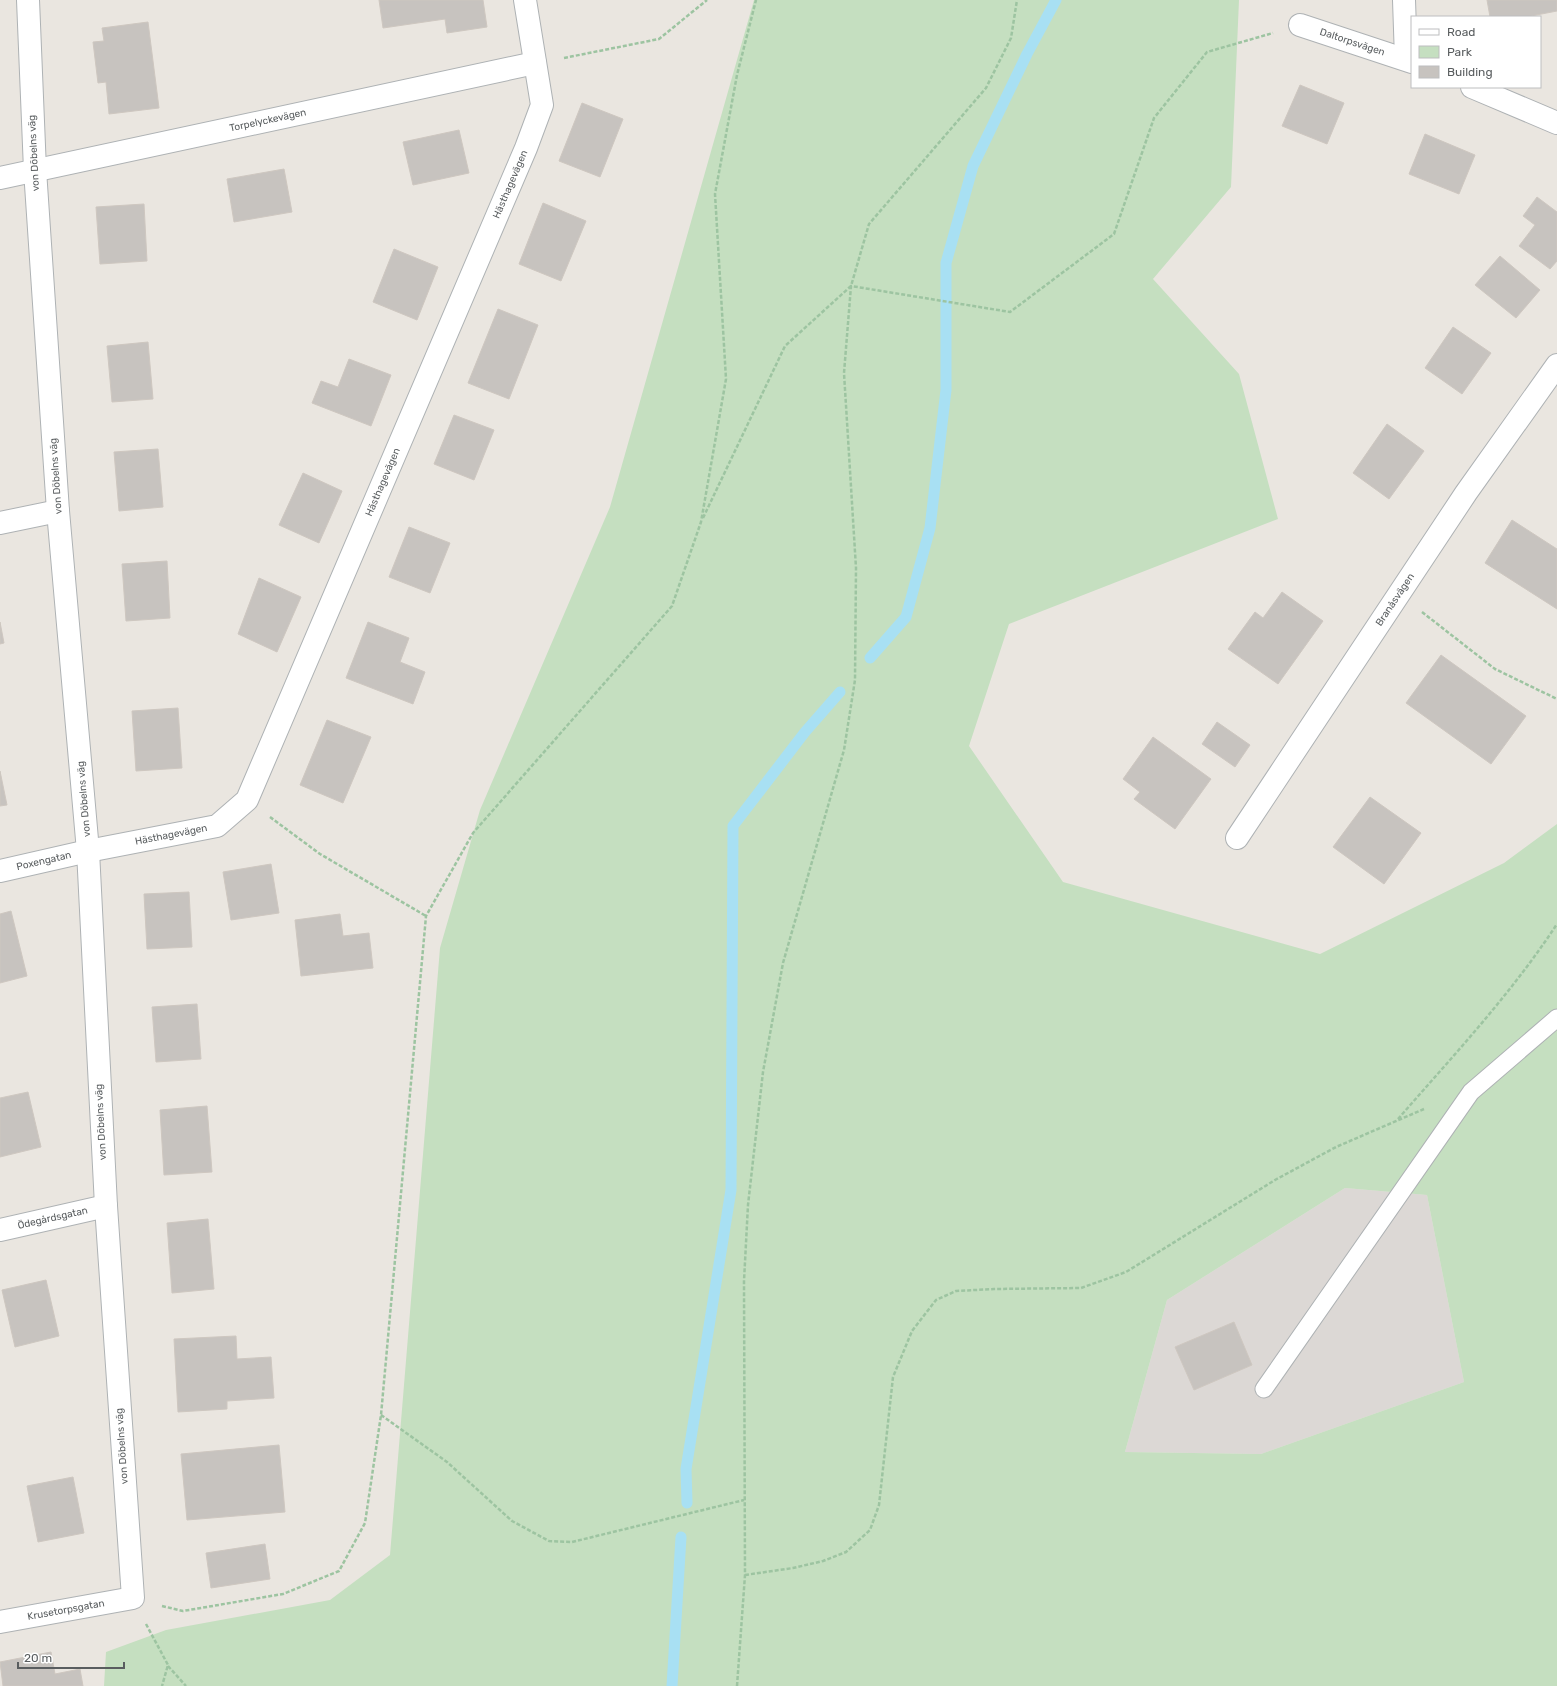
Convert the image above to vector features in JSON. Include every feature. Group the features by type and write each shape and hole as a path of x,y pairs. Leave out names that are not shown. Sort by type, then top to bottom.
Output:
{"street":[{"name":"von Döbelns väg","path":"28,0 35,170 58,511 88,851 106,1206 133,1598"},
{"name":"Hästhagevägen","path":"88,851 217,826 247,800 526,148 542,105 525,0"},
{"name":"Daltorpsvägen","path":"1300,25 1409,60 1404,0"},
{"name":"Torpelyckevägen","path":"0,178 535,64"},
{"path":"1474,88 1557,123"},
{"name":"Branåsvägen","path":"1237,838 1466,493 1557,365"},
{"path":"0,523 58,511"},
{"name":"Poxengatan","path":"0,871 88,851"},
{"name":"Ödegårdsgatan","path":"0,1230 106,1206"},
{"name":"Krusetorpsgatan","path":"0,1622 133,1598"}],"lane":[{"path":"1264,1389 1471,1092 1557,1018"}],"path":[{"path":"535,64 659,39 707,0"},
{"path":"701,522 726,379 716,194 737,75 756,0"},
{"path":"737,1686 745,1575 744,1281 748,1205 763,1072 783,963 844,750 855,680 856,568 844,373 851,286 869,224 986,88 1011,38 1017,0"},
{"path":"851,286 1010,312 1114,234 1154,118 1207,52 1300,25"},
{"path":"133,1598 183,1611 283,1594 339,1571 365,1523 380,1415 426,916 473,833 672,606 701,522 785,346 851,286"},
{"path":"1399,594 1495,669 1557,699"},
{"path":"247,800 320,854 426,916"},
{"path":"1397,1119 1491,1012 1537,954 1557,924"},
{"path":"745,1575 793,1568 823,1561 846,1552 870,1530 878,1505 893,1377 912,1330 936,1300 956,1291 1081,1288 1126,1272 1275,1180 1336,1147 1397,1119 1427,1108"},
{"path":"380,1415 447,1462 512,1521 550,1541 572,1542 744,1500"},
{"path":"133,1598 168,1666 186,1686"},
{"path":"162,1686 168,1666"}],"shaded area":[{"path":"1345,1188 1427,1195 1464,1382 1261,1454 1125,1452 1167,1300"}],"green space":[{"path":"754,0 1239,0 1231,187 1153,279 1239,374 1278,519 1009,624 969,746 1063,882 1320,954 1504,863 1557,824 1557,1686 104,1686 106,1652 166,1630 330,1600 390,1555 440,948 480,810 610,507","holes":["1345,1188 1427,1195 1464,1382 1261,1454 1125,1452 1167,1300"]}],"building":[{"path":"379,0 483,0 487,27 447,33 445,19 383,28"},
{"path":"1487,0 1557,0 1557,11 1531,16 1490,16"},
{"path":"148,22 159,108 109,114 106,82 98,83 93,42 104,41 102,28"},
{"path":"1300,85 1344,103 1327,144 1282,126"},
{"path":"582,103 623,119 600,177 559,161"},
{"path":"459,130 469,173 413,185 403,142"},
{"path":"1425,134 1475,155 1459,194 1409,174"},
{"path":"284,169 292,212 234,222 227,179"},
{"path":"1537,197 1557,212 1557,261 1550,269 1519,246 1535,225 1523,216"},
{"path":"543,203 586,221 561,281 519,264"},
{"path":"144,204 147,261 100,264 96,207"},
{"path":"394,249 438,267 417,320 373,302"},
{"path":"1500,256 1540,290 1516,318 1475,285"},
{"path":"498,309 538,325 509,399 468,383"},
{"path":"1453,327 1491,353 1462,394 1425,368"},
{"path":"148,342 153,399 112,402 107,346"},
{"path":"349,359 391,375 371,426 312,403 321,381 338,387"},
{"path":"454,415 494,430 474,480 434,464"},
{"path":"1387,424 1424,451 1389,499 1353,473"},
{"path":"158,449 163,507 119,511 114,452"},
{"path":"303,473 342,491 319,543 279,525"},
{"path":"1512,520 1557,549 1557,609 1485,563"},
{"path":"409,527 450,543 430,593 389,577"},
{"path":"167,561 170,618 126,621 122,564"},
{"path":"259,578 301,597 277,652 238,634"},
{"path":"1282,592 1323,621 1278,684 1228,649 1255,612 1263,618"},
{"path":"0,622 4,643 0,644"},
{"path":"368,622 409,638 400,662 425,672 413,704 346,678"},
{"path":"1441,655 1526,716 1491,764 1406,703"},
{"path":"178,708 182,768 136,771 132,711"},
{"path":"327,720 371,737 343,803 300,785"},
{"path":"1217,722 1250,745 1235,767 1202,744"},
{"path":"1153,737 1211,779 1175,829 1134,799 1140,792 1123,779"},
{"path":"0,771 7,805 0,806"},
{"path":"1370,797 1421,833 1384,884 1333,847"},
{"path":"271,864 279,913 231,920 223,872"},
{"path":"189,892 192,947 147,949 144,894"},
{"path":"11,911 27,976 0,983 0,914"},
{"path":"340,914 343,936 369,933 373,968 301,976 295,920"},
{"path":"197,1004 201,1059 156,1062 152,1007"},
{"path":"28,1092 41,1147 0,1157 0,1098"},
{"path":"207,1106 212,1172 164,1175 160,1110"},
{"path":"208,1219 214,1289 172,1293 167,1223"},
{"path":"46,1280 59,1336 15,1347 2,1290"},
{"path":"1234,1322 1252,1365 1194,1390 1175,1347"},
{"path":"236,1336 237,1359 271,1357 274,1398 227,1401 227,1409 178,1412 174,1339"},
{"path":"279,1445 285,1512 187,1520 181,1454"},
{"path":"73,1477 84,1533 38,1542 27,1486"},
{"path":"265,1544 270,1579 211,1588 206,1553"},
{"path":"51,1652 55,1674 80,1669 83,1686 3,1686 0,1662"}],"waterway":[{"path":"870,658 906,617 930,528 946,390 946,263 973,166 1027,54 1056,0"},
{"path":"687,1503 686,1469 731,1190 733,826 805,732 840,692"},
{"path":"672,1686 681,1537"}]}
